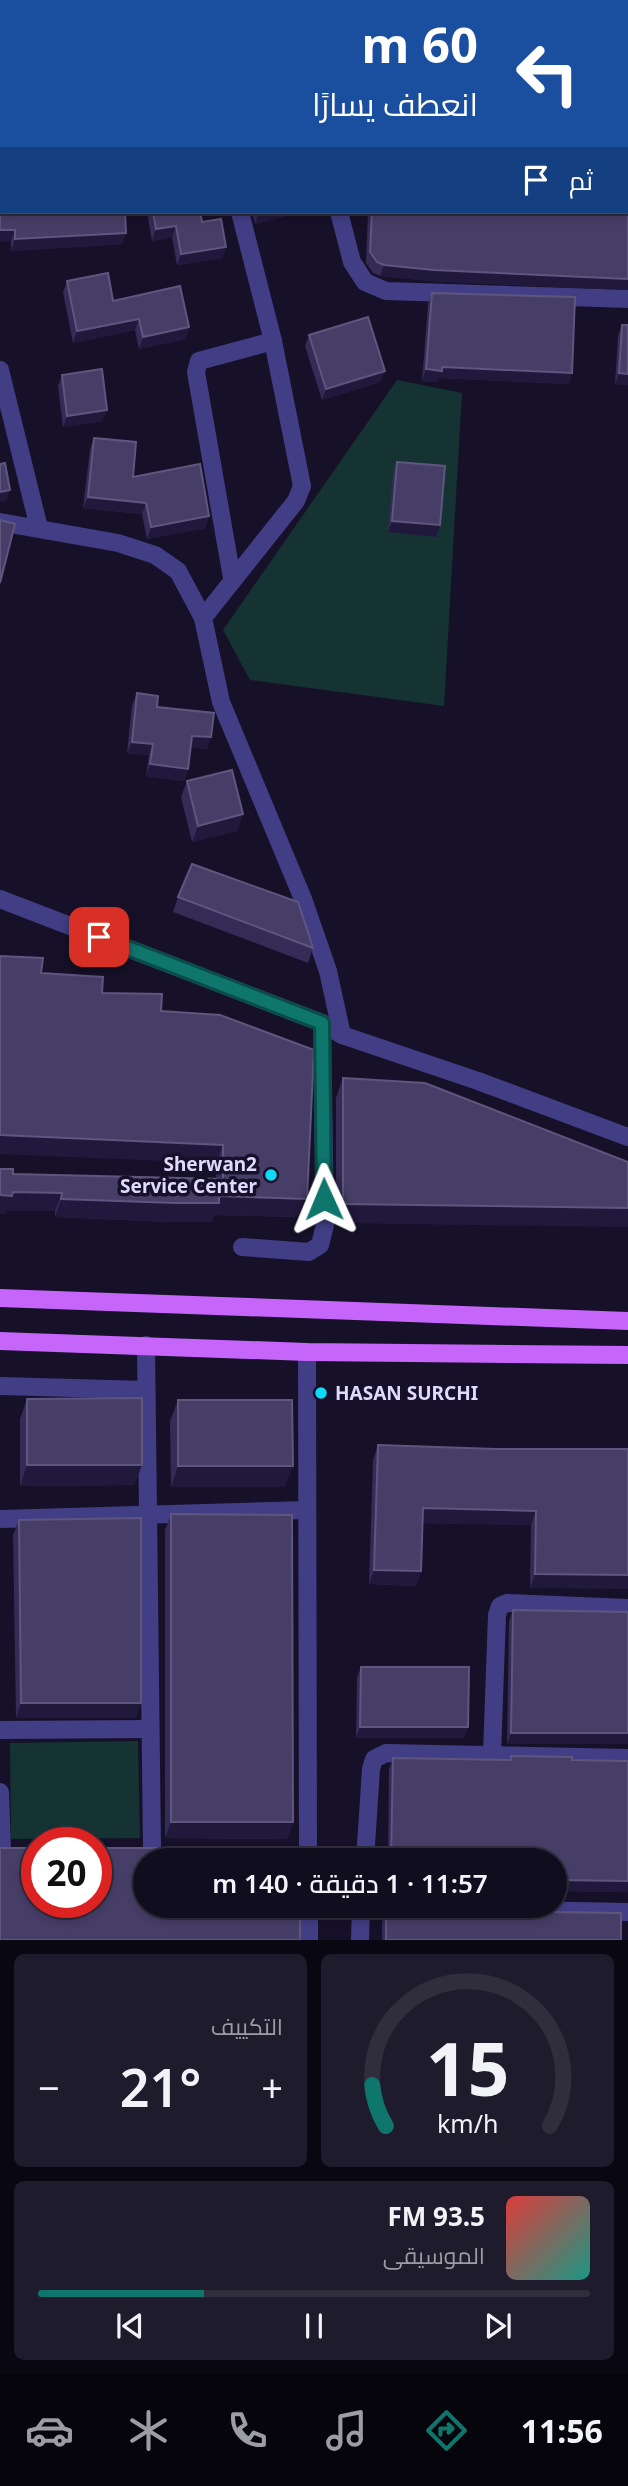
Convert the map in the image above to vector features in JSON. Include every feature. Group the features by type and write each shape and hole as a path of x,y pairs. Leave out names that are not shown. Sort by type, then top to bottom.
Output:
{"main road":[{"path":"0,1298 628,1321"},
{"path":"0,1341 307,1352 628,1355"}],"street":[{"path":"203,618 232,578 296,502 302,486 274,341 241,214"},
{"path":"340,214 352,262 365,282 386,291 628,299"},
{"path":"232,578 195,372 199,361 274,341"},
{"path":"0,370 39,528"},
{"path":"0,522 118,543 155,555 178,571 203,618 221,702 303,899 328,971 341,1035"},
{"path":"0,899 322,1023 341,1035 478,1080 628,1137"},
{"path":"242,1247 309,1252 320,1245 325,1225 322,1023"},
{"path":"146,1345 151,1848"},
{"path":"303,1848 307,1352"},
{"path":"0,1386 146,1390"},
{"path":"0,1519 306,1510"},
{"path":"492,1754 497,1615 500,1606 507,1603 628,1608"},
{"path":"0,1730 149,1729"},
{"path":"366,1848 374,1759 386,1753 628,1758"},
{"path":"0,1792 1,1850 21,1850"},
{"path":"567,1911 628,1912"},
{"path":"309,1918 309,1940"},
{"path":"360,1940 361,1918"}],"green space":[{"path":"397,380 462,393 444,706 250,680 223,630"},
{"path":"138,1741 140,1838 112,1838 112,1827 21,1827 21,1839 11,1839 10,1743"}],"building":[{"path":"0,214 125,214 126,233 15,239 15,230 0,230"},
{"path":"153,214 200,214 202,222 221,219 226,247 181,254 176,226 156,229"},
{"path":"372,214 628,214 628,279 434,270 384,265 377,262 370,252"},
{"path":"108,273 113,301 180,286 189,327 143,337 139,319 77,331 67,281"},
{"path":"432,293 575,297 572,373 442,367 442,371 426,369"},
{"path":"368,317 385,371 326,389 309,335"},
{"path":"622,325 628,325 628,374 619,373"},
{"path":"102,369 107,410 67,416 62,375"},
{"path":"94,438 136,442 133,477 200,464 209,516 151,527 146,503 88,497"},
{"path":"397,462 445,466 440,525 392,521"},
{"path":"5,463 10,490 0,492 0,464"},
{"path":"0,520 15,524 0,583"},
{"path":"137,693 158,696 157,707 214,713 211,737 192,736 188,769 150,764 153,744 132,742"},
{"path":"232,770 243,814 198,826 187,781"},
{"path":"192,864 298,902 313,948 178,897"},
{"path":"0,956 43,958 41,973 103,977 102,993 162,994 161,1011 220,1015 314,1050 307,1199 219,1196 219,1203 176,1203 61,1199 62,1193 13,1192 12,1196 0,1195 0,1169 13,1169 13,1174 223,1179 223,1145 0,1135"},
{"path":"343,1078 425,1083 628,1162 628,1208 343,1204"},
{"path":"142,1398 142,1465 27,1465 27,1399"},
{"path":"178,1400 292,1400 293,1466 178,1466"},
{"path":"378,1445 496,1449 628,1449 628,1575 535,1574 536,1511 423,1508 421,1571 374,1570"},
{"path":"171,1514 292,1515 293,1822 171,1822"},
{"path":"141,1518 141,1703 21,1703 19,1520"},
{"path":"513,1610 628,1612 628,1733 511,1733"},
{"path":"361,1667 469,1667 468,1727 360,1727"},
{"path":"511,1756 628,1761 628,1881 567,1880 567,1848 391,1848 393,1758 511,1760"},
{"path":"0,1848 21,1848 21,1918 112,1918 112,1848 133,1848 133,1918 300,1918 300,1940 0,1940"},
{"path":"567,1912 621,1913 621,1940 386,1940 386,1918 567,1918"}],"place":[{"name":"Sherwan2 Service Center","path":"271,1175"},
{"name":"HASAN SURCHI","path":"321,1393"}],"route":[{"path":"99,937 322,1023 324,1199"}]}
